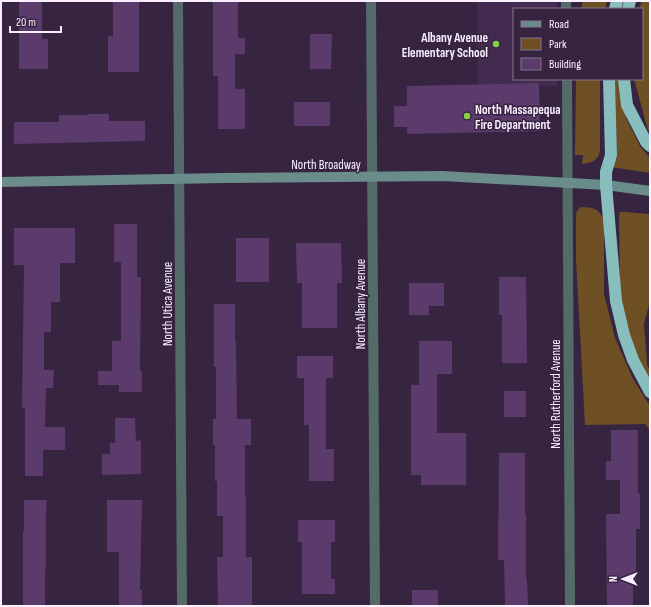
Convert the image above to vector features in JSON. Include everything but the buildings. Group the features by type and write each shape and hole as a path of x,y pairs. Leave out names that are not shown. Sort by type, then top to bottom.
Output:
{"highway":[{"path":"609,80 611,155 606,172 606,185 616,301 624,335 633,360 650,392"},
{"path":"624,80 627,105 646,142 650,146"}],"main road":[{"name":"North Broadway","path":"1,182 443,176 606,185 650,191"}],"street":[{"name":"North Utica Avenue","path":"178,1 182,606"},
{"name":"North Albany Avenue","path":"371,1 375,606"},
{"name":"North Rutherford Avenue","path":"566,80 570,606"}],"shaded area":[{"name":"Albany Avenue Elementary School","path":"477,1 557,1 557,8 513,8 513,80 557,80 557,86 478,86"}],"green space":[{"path":"583,1 607,1 605,8 581,8"},
{"path":"642,1 650,1 650,132 648,130 634,80 643,80 643,8 639,8"},
{"path":"576,80 600,80 600,151 598,157 594,161 582,164 583,155 575,155"},
{"path":"615,80 619,80 626,118 640,146 650,158 650,173 611,167 617,158"},
{"path":"580,207 588,207 597,210 604,220 604,294 615,338 633,379 650,406 650,430 645,424 585,425 576,259 576,213"},
{"path":"620,212 650,214 650,301 644,324 647,364 650,371 650,381 641,365 626,325 620,293"}],"place":[{"name":"Albany Avenue Elementary School","path":"496,44"},
{"name":"North Massapequa Fire Department","path":"467,116"}]}
